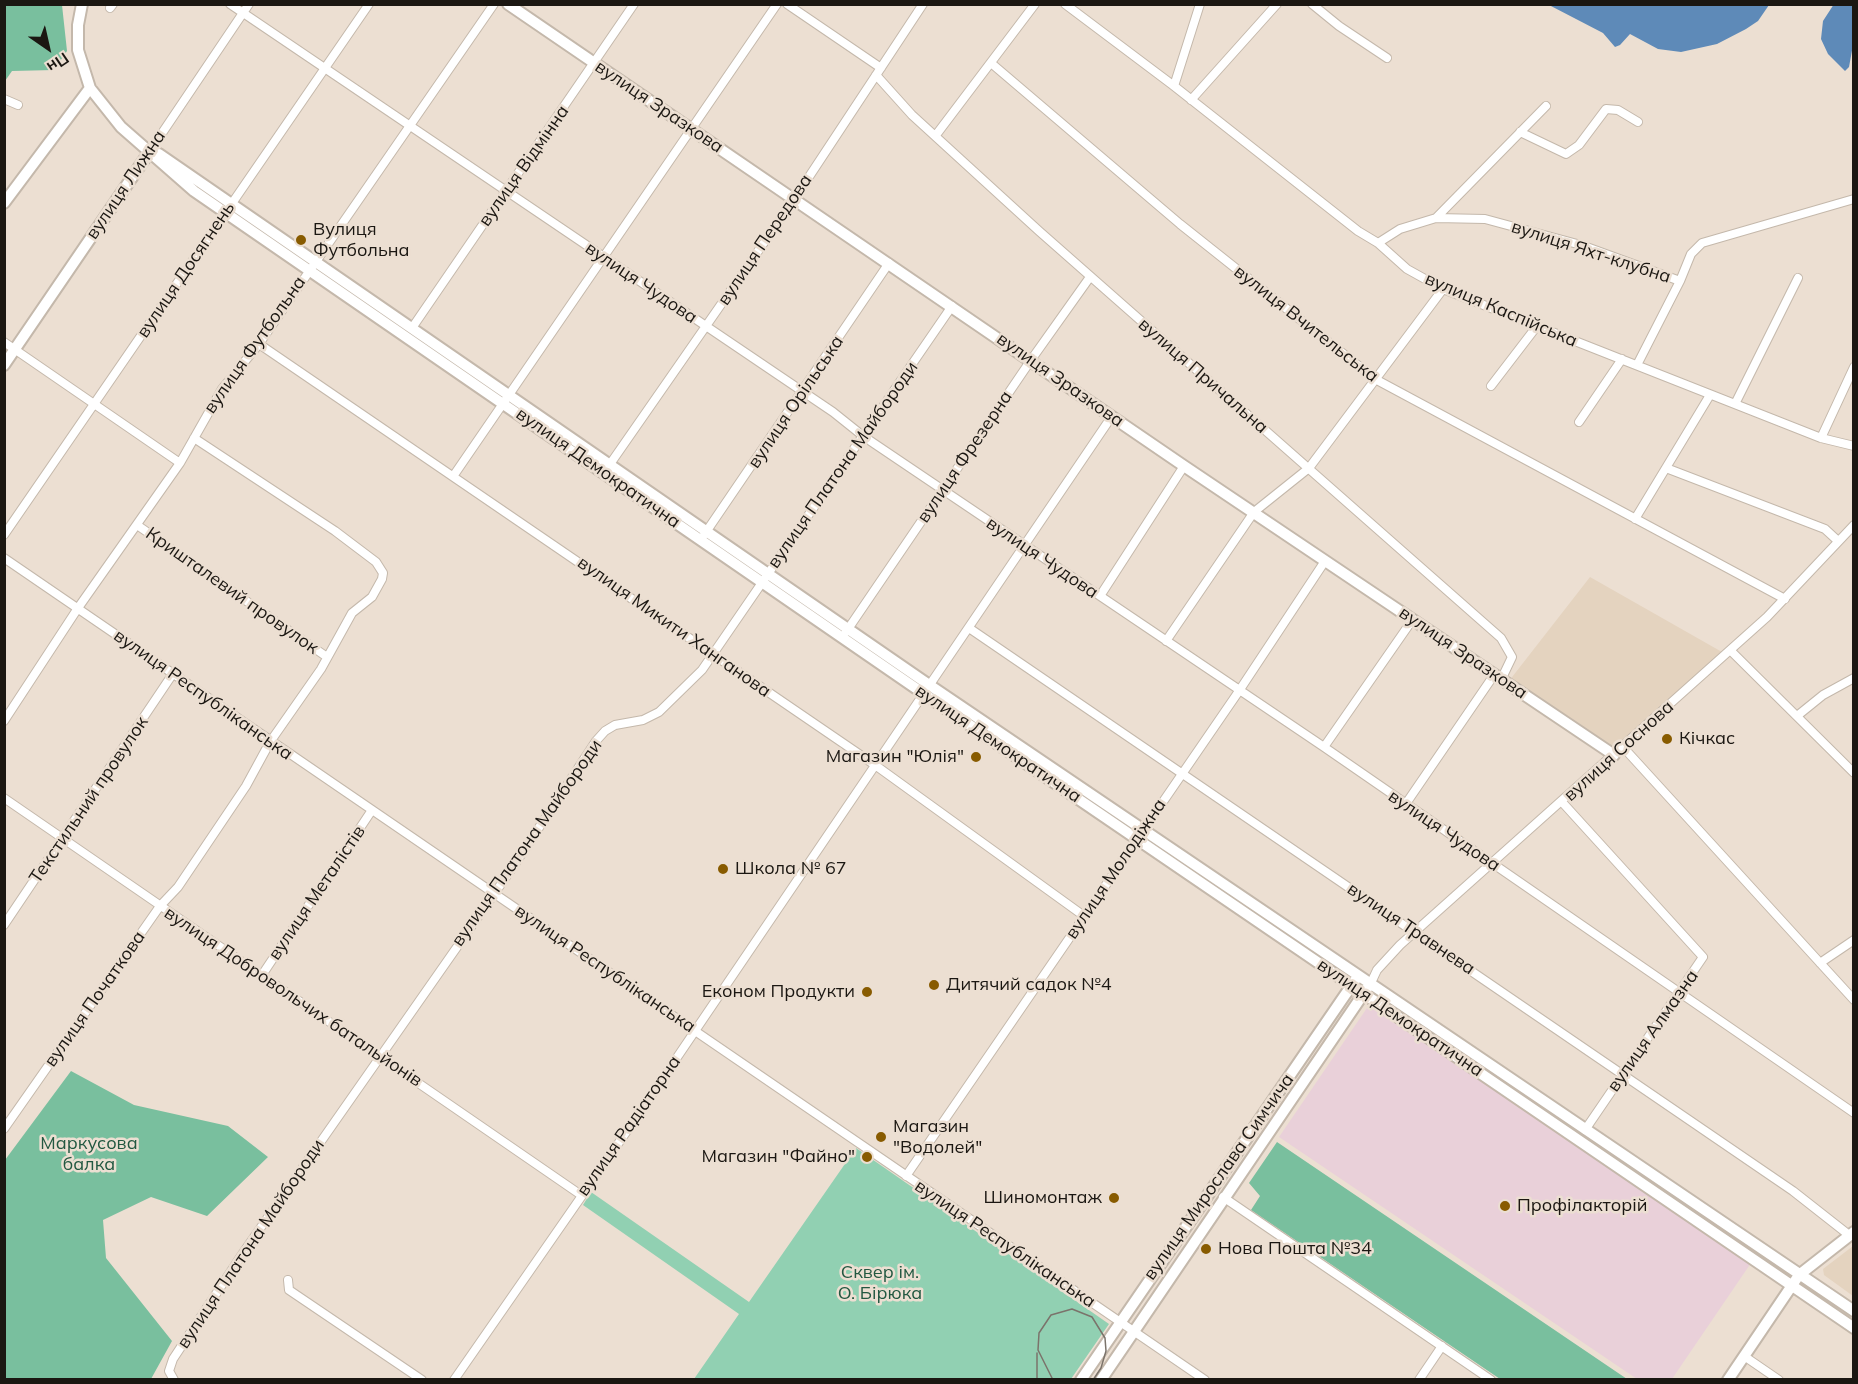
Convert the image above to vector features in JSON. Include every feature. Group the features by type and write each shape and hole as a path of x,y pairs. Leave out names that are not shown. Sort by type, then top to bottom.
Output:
{"street":[{"name":"вулиця Демократична","path":"82,4 78,25 78,50 90,88 121,127 194,191 228,208 505,397 927,690 1355,980 1854,1328"},
{"name":"вулиця Чудова","path":"230,4 1324,747 1854,1113"},
{"name":"вулиця Лижна","path":"4,365 249,4"},
{"name":"вулиця Досягнень","path":"4,535 369,4"},
{"name":"вулиця Футбольна","path":"4,721 78,608 180,463 222,389 259,344 494,4"},
{"name":"вулиця Зразкова","path":"508,4 1497,677 1618,751 1854,1000"},
{"name":"вулиця Відмінна","path":"412,327 634,4"},
{"path":"454,475 505,397 693,130 777,4"},
{"name":"вулиця Причальна","path":"787,4 879,72 912,115 1090,277 1507,644 1512,657 1511,664 1497,677 1405,805"},
{"name":"вулиця Передова","path":"607,468 795,198 923,4"},
{"path":"936,135 1035,4"},
{"name":"вулиця Каспійська","path":"1065,4 1359,231 1378,243 1407,268 1443,289 1710,395 1736,402 1821,438 1854,446"},
{"path":"1174,86 1200,4"},
{"path":"1191,100 1277,4"},
{"path":"1312,4 1339,26 1387,58"},
{"name":"вулиця Вчительська","path":"991,63 1180,224 1375,379 1785,598"},
{"path":"4,203 90,88"},
{"path":"4,99 18,105"},
{"path":"1436,218 1546,106"},
{"path":"1520,132 1566,154 1579,145 1606,109 1618,110 1638,122"},
{"name":"вулиця Яхт-клубна","path":"1378,243 1400,229 1436,218 1501,222 1581,245 1680,281 1691,254 1702,243 1854,199"},
{"name":"вулиця Орільська","path":"704,535 889,264"},
{"name":"вулиця Демократична","path":"312,265 412,327 505,397"},
{"name":"вулиця Фрезерна","path":"845,633 1090,277"},
{"path":"1736,402 1798,278"},
{"path":"1637,365 1680,281"},
{"path":"1166,641 1254,512 1309,468 1443,289"},
{"name":"вулиця Платона Майбороди","path":"174,1380 169,1371 173,1359 245,1250 493,892 513,867 605,731 615,725 643,720 659,712 702,670 952,306"},
{"path":"1491,386 1537,326"},
{"path":"4,342 180,463"},
{"name":"вулиця Микити Ханганова","path":"259,344 454,475 875,765 1084,916"},
{"path":"1579,422 1622,359"},
{"path":"1821,438 1854,367"},
{"path":"1635,519 1710,395"},
{"name":"вулиця Радіаторна","path":"454,1380 1112,416"},
{"name":"вулиця Початкова","path":"4,1129 160,906 178,887 246,786 270,742 327,657 352,613 372,597 383,573 376,562 335,531 194,438"},
{"path":"1100,596 1184,466"},
{"path":"1666,468 1825,529 1838,541"},
{"name":"Кришталевий провулок","path":"137,525 327,657"},
{"name":"вулиця Соснова","path":"1377,970 1415,930 1493,864 1731,650 1785,598 1854,525"},
{"name":"вулиця Республіканська","path":"4,558 461,873 493,892 1205,1380"},
{"name":"вулиця Молодіжна","path":"906,1176 1239,691 1325,561"},
{"path":"1324,747 1413,619"},
{"name":"вулиця Травнева","path":"969,628 1180,774 1415,930 1793,1191 1851,1234"},
{"path":"1731,650 1852,770"},
{"name":"Текстильний провулок","path":"4,925 64,839 172,675"},
{"path":"1797,716 1823,695 1854,678"},
{"name":"вулиця Добровольчих батальйонів","path":"4,798 581,1195"},
{"name":"вулиця Алмазна","path":"1562,802 1702,954 1703,959 1585,1130"},
{"name":"вулиця Металістів","path":"262,975 372,810"},
{"path":"1820,963 1854,940"},
{"path":"1355,980 1377,970"},
{"path":"1367,989 1377,970"},
{"name":"вулиця Мирослава Симчича","path":"1081,1380 1355,980"},
{"name":"вулиця Демократична","path":"1367,989 1585,1130 1854,1311"},
{"name":"вулиця Мирослава Симчича","path":"1101,1380 1223,1197 1367,989"},
{"path":"1223,1197 1491,1380"},
{"path":"1728,1380 1799,1275 1851,1234"},
{"path":"288,1280 289,1290 422,1380"},
{"path":"1419,1380 1442,1346"},
{"path":"1744,1356 1779,1380"}],"shaded area":[{"path":"1590,577 1722,652 1614,750 1509,681"},
{"path":"1369,1005 1751,1263 1672,1379 1637,1379 1279,1137"},
{"path":"1853,1246 1853,1296 1824,1275 1823,1269"}],"green space":[{"path":"5,4 62,5 67,51 54,70 12,71 5,81"},
{"name":"Маркусова балка","path":"71,1071 134,1105 228,1126 268,1157 207,1216 151,1197 103,1220 106,1258 172,1341 151,1379 5,1379 5,1160"},
{"path":"1277,1142 1627,1379 1500,1379 1251,1210 1260,1196 1249,1183"},
{"name":"Сквер ім. О. Бірюка","path":"856,1148 1109,1324 1071,1379 694,1379 739,1314 583,1205 591,1192 749,1302"}],"water":[{"path":"1834,4 1853,5 1853,45 1849,67 1845,71 1828,54 1821,39 1823,21"},
{"path":"1549,5 1769,5 1758,21 1746,29 1717,44 1681,52 1658,49 1630,34 1615,47 1603,33"}],"tram line":[{"path":"1053,1380 1038,1350 1039,1333 1051,1315 1072,1309 1092,1317 1105,1338 1106,1351 1101,1368 1093,1380"},
{"path":"1037,1353 1037,1380"}],"place":[{"name":"Вулиця Футбольна","path":"301,240"},
{"name":"Кічкас","path":"1667,739"},
{"name":"Магазин \"Юлія\"","path":"976,757"},
{"name":"Школа № 67","path":"723,869"},
{"name":"Дитячий садок №4","path":"934,985"},
{"name":"Економ Продукти","path":"867,992"},
{"name":"Магазин \"Водолей\"","path":"881,1137"},
{"name":"Магазин \"Файно\"","path":"867,1157"},
{"name":"Шиномонтаж","path":"1114,1198"},
{"name":"Профілакторій","path":"1505,1206"},
{"name":"Нова Пошта №34","path":"1206,1249"}]}
